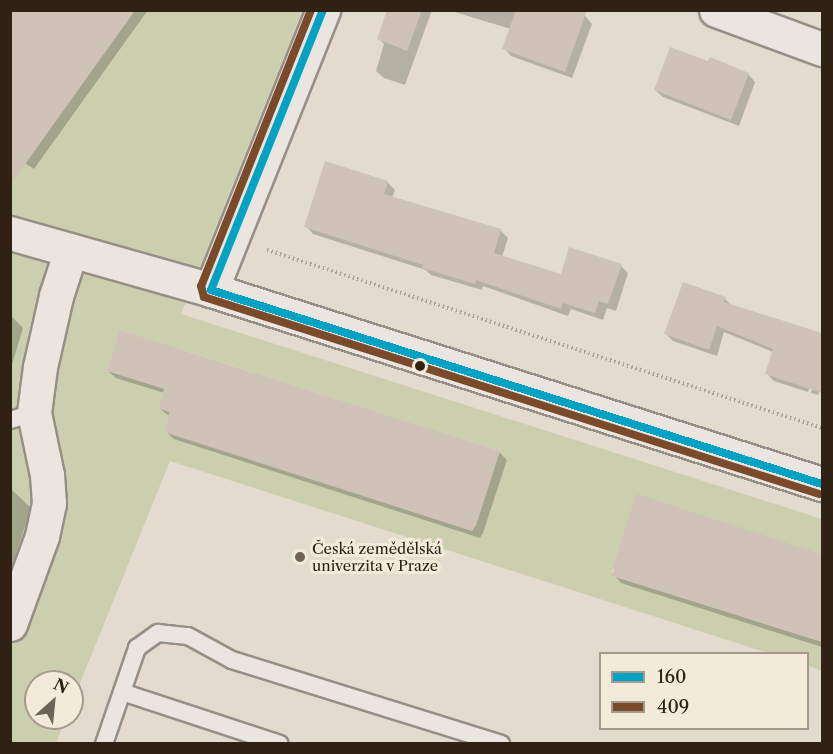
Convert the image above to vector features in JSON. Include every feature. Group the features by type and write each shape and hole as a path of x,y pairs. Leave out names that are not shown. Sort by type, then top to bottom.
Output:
{"street":[{"path":"211,290 323,10"},
{"path":"716,10 822,49"},
{"path":"10,233 211,290 822,484"},
{"path":"10,624 42,537 49,502 47,475 22,417 71,250"}],"lane":[{"path":"104,744 137,648 158,633 188,636 232,660 501,744"},
{"path":"122,692 280,744"}],"path":[{"path":"230,244 264,249 822,428"}],"green space":[{"path":"135,11 302,11 181,314 822,519 822,554 636,495 612,569 613,576 822,642 822,671 809,666 809,652 765,652 170,461 84,673 84,670 24,670 24,730 61,730 56,743 11,743 10,152 26,163","holes":["119,330 149,340 136,380 107,371","189,352 500,451 472,531 165,433 169,412 158,408 163,392 174,395"]}],"building":[{"path":"10,10 135,10 10,185"},
{"path":"387,10 422,10 407,51 377,39"},
{"path":"516,10 587,10 565,72 502,49"},
{"path":"670,47 708,61 710,57 749,73 731,120 654,90"},
{"path":"325,161 388,181 384,194 501,229 494,253 561,274 569,247 622,264 608,304 599,301 595,313 563,303 561,309 476,280 475,284 422,268 423,265 304,227"},
{"path":"683,282 726,297 724,302 822,333 822,393 765,374 773,349 717,326 709,350 664,334"},
{"path":"119,330 500,451 476,525 472,531 165,432 169,412 158,408 164,389 107,371"},
{"path":"636,494 822,554 822,642 612,576 614,569 612,569"}],"transit line":[{"name":"409","path":"311,10 201,286 204,297 819,494"},
{"name":"160","path":"211,290 323,10"},
{"name":"160","path":"211,290 822,484"}],"place":[{"name":"Česká zemědělská univerzita v Praze","path":"300,557"}]}
